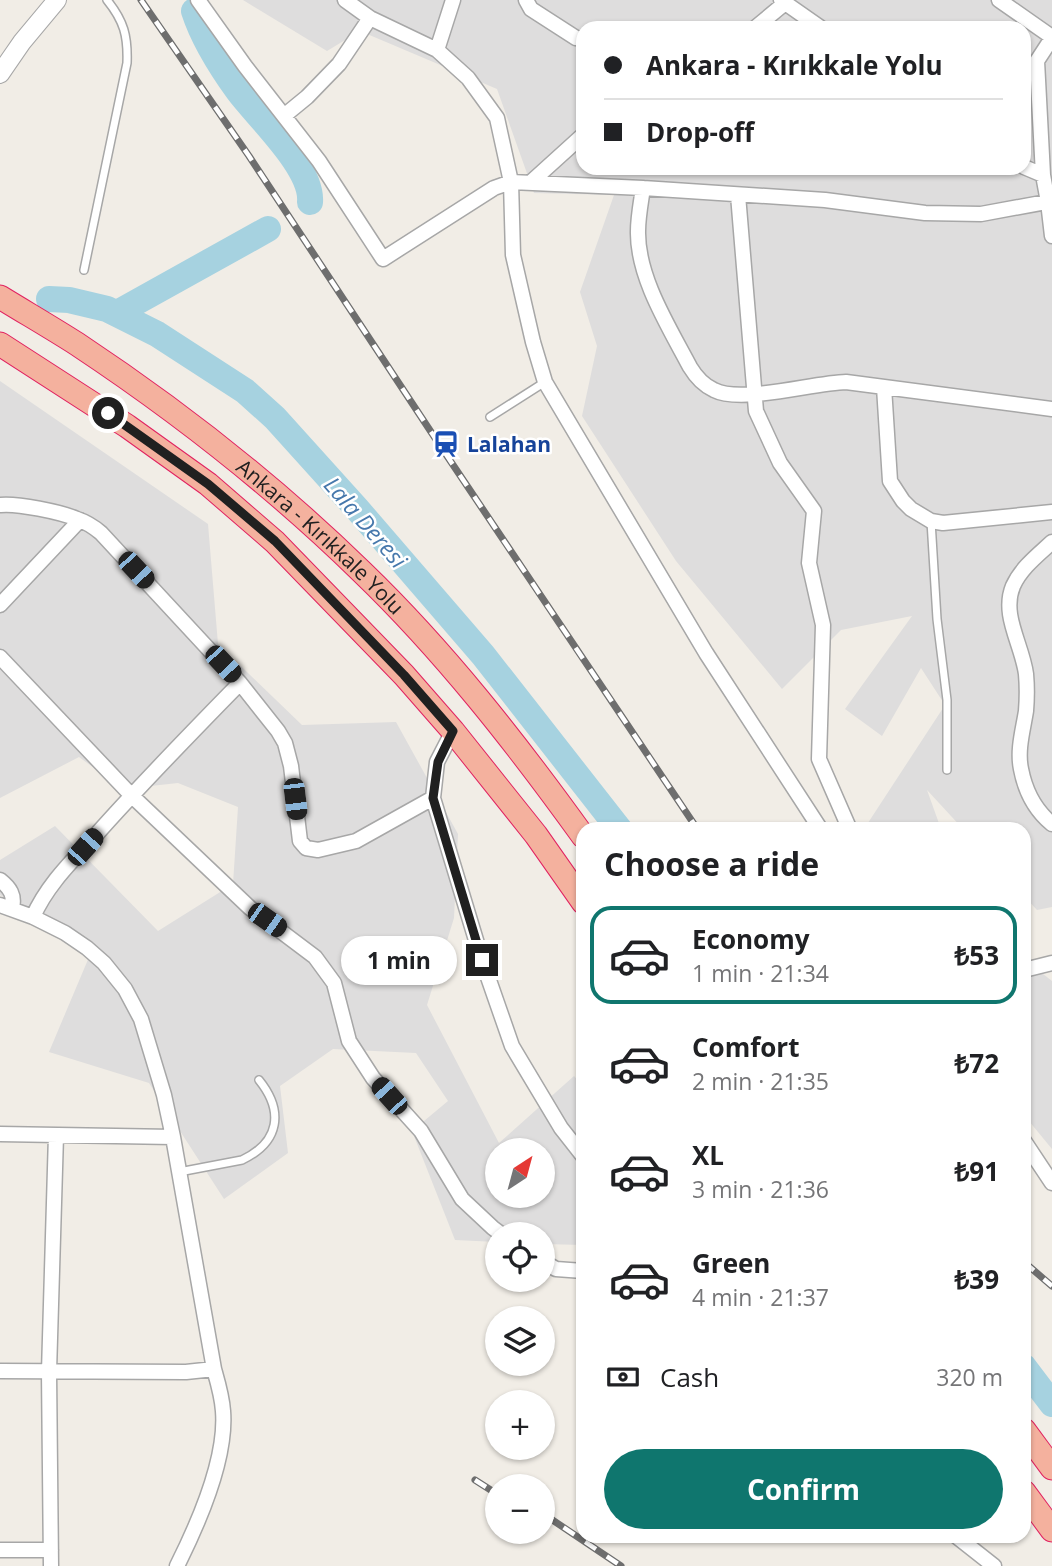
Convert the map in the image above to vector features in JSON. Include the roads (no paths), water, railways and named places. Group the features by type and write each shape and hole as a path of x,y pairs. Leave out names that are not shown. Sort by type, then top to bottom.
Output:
{"highway":[{"name":"Ankara - Kırıkkale Yolu","path":"0,297 77,344 152,397 228,454 309,522 364,573 432,646 493,718 576,827"},
{"name":"Ankara - Kırıkkale Yolu","path":"5,350 127,426 208,484 275,541 404,675 453,731 536,835 576,892"},
{"path":"1031,1440 1052,1468"},
{"path":"1031,1502 1052,1530"}],"street":[{"path":"0,74 57,0"},
{"path":"198,0 245,66 320,161 383,259 494,188 511,182 825,200 925,213 981,214 1050,201"},
{"path":"345,0 370,18 437,50 468,78 497,118 511,182 513,255 545,382 706,653 816,822"},
{"path":"437,50 453,0"},
{"path":"526,0 531,9 576,38"},
{"path":"999,0 1029,21"},
{"path":"762,21 783,1 811,21"},
{"path":"285,115 339,64 370,18"},
{"path":"1031,22 1052,37 1037,61 1043,175 1050,201 1052,236"},
{"path":"530,183 576,141"},
{"path":"1031,170 1043,175"},
{"path":"643,188 638,232 645,273 690,367 697,378 715,391 723,394 754,394 846,382 1052,409"},
{"path":"737,195 756,411 780,463 814,511 809,564 823,625 819,759 847,822"},
{"path":"884,387 890,481 911,509 931,521 943,523 1052,512"},
{"path":"0,505 16,505 80,520 101,533 240,683 270,719 285,743 291,766 300,841 306,848 318,850 356,841 433,798"},
{"path":"0,605 80,520"},
{"path":"1052,542 1024,568 1013,586 1009,606 1011,624 1018,641 1026,677 1020,768 1034,805 1052,824"},
{"path":"0,657 131,795 250,908 315,957 334,983 349,1041 373,1078 421,1131 462,1199 486,1222"},
{"path":"33,917 54,882 131,795 240,683"},
{"path":"453,731 438,762 433,798 482,960 512,1046 561,1128 576,1147"},
{"path":"0,880 10,891 13,902 6,907"},
{"path":"6,907 65,933 104,963 125,989 141,1019 164,1095 223,1414 219,1459 194,1532 177,1566"},
{"path":"1031,968 1052,963"},
{"path":"0,1134 173,1137"},
{"path":"51,1566 49,1371 55,1135"},
{"path":"1031,1152 1052,1183"},
{"path":"555,1268 576,1270"},
{"path":"0,1371 186,1372 214,1369"},
{"path":"965,1543 994,1566"},
{"path":"0,1550 51,1550"}],"lane":[{"path":"84,270 127,63 124,28 119,15 107,0"},
{"path":"490,417 545,382"},
{"path":"931,521 937,619 947,700 947,770"},
{"path":"179,1172 242,1160 251,1156 265,1143 271,1134 276,1115 271,1098 259,1080"}],"waterway":[{"path":"194,11 207,42 225,72 294,159 309,189 310,202"},
{"path":"117,313 268,229"},
{"name":"Lala Deresi","path":"49,299 69,300 107,309 157,334 245,391 275,418 483,655 614,822"},
{"name":"Lala Deresi","path":"1031,1376 1052,1404"}],"railway":[{"path":"141,0 249,156 693,822"},
{"path":"1031,1268 1052,1286"},
{"path":"475,1480 485,1486"},
{"path":"555,1522 576,1536"},
{"path":"587,1543 621,1566"}],"place":[{"name":"Lalahan","path":"446,444"}]}
